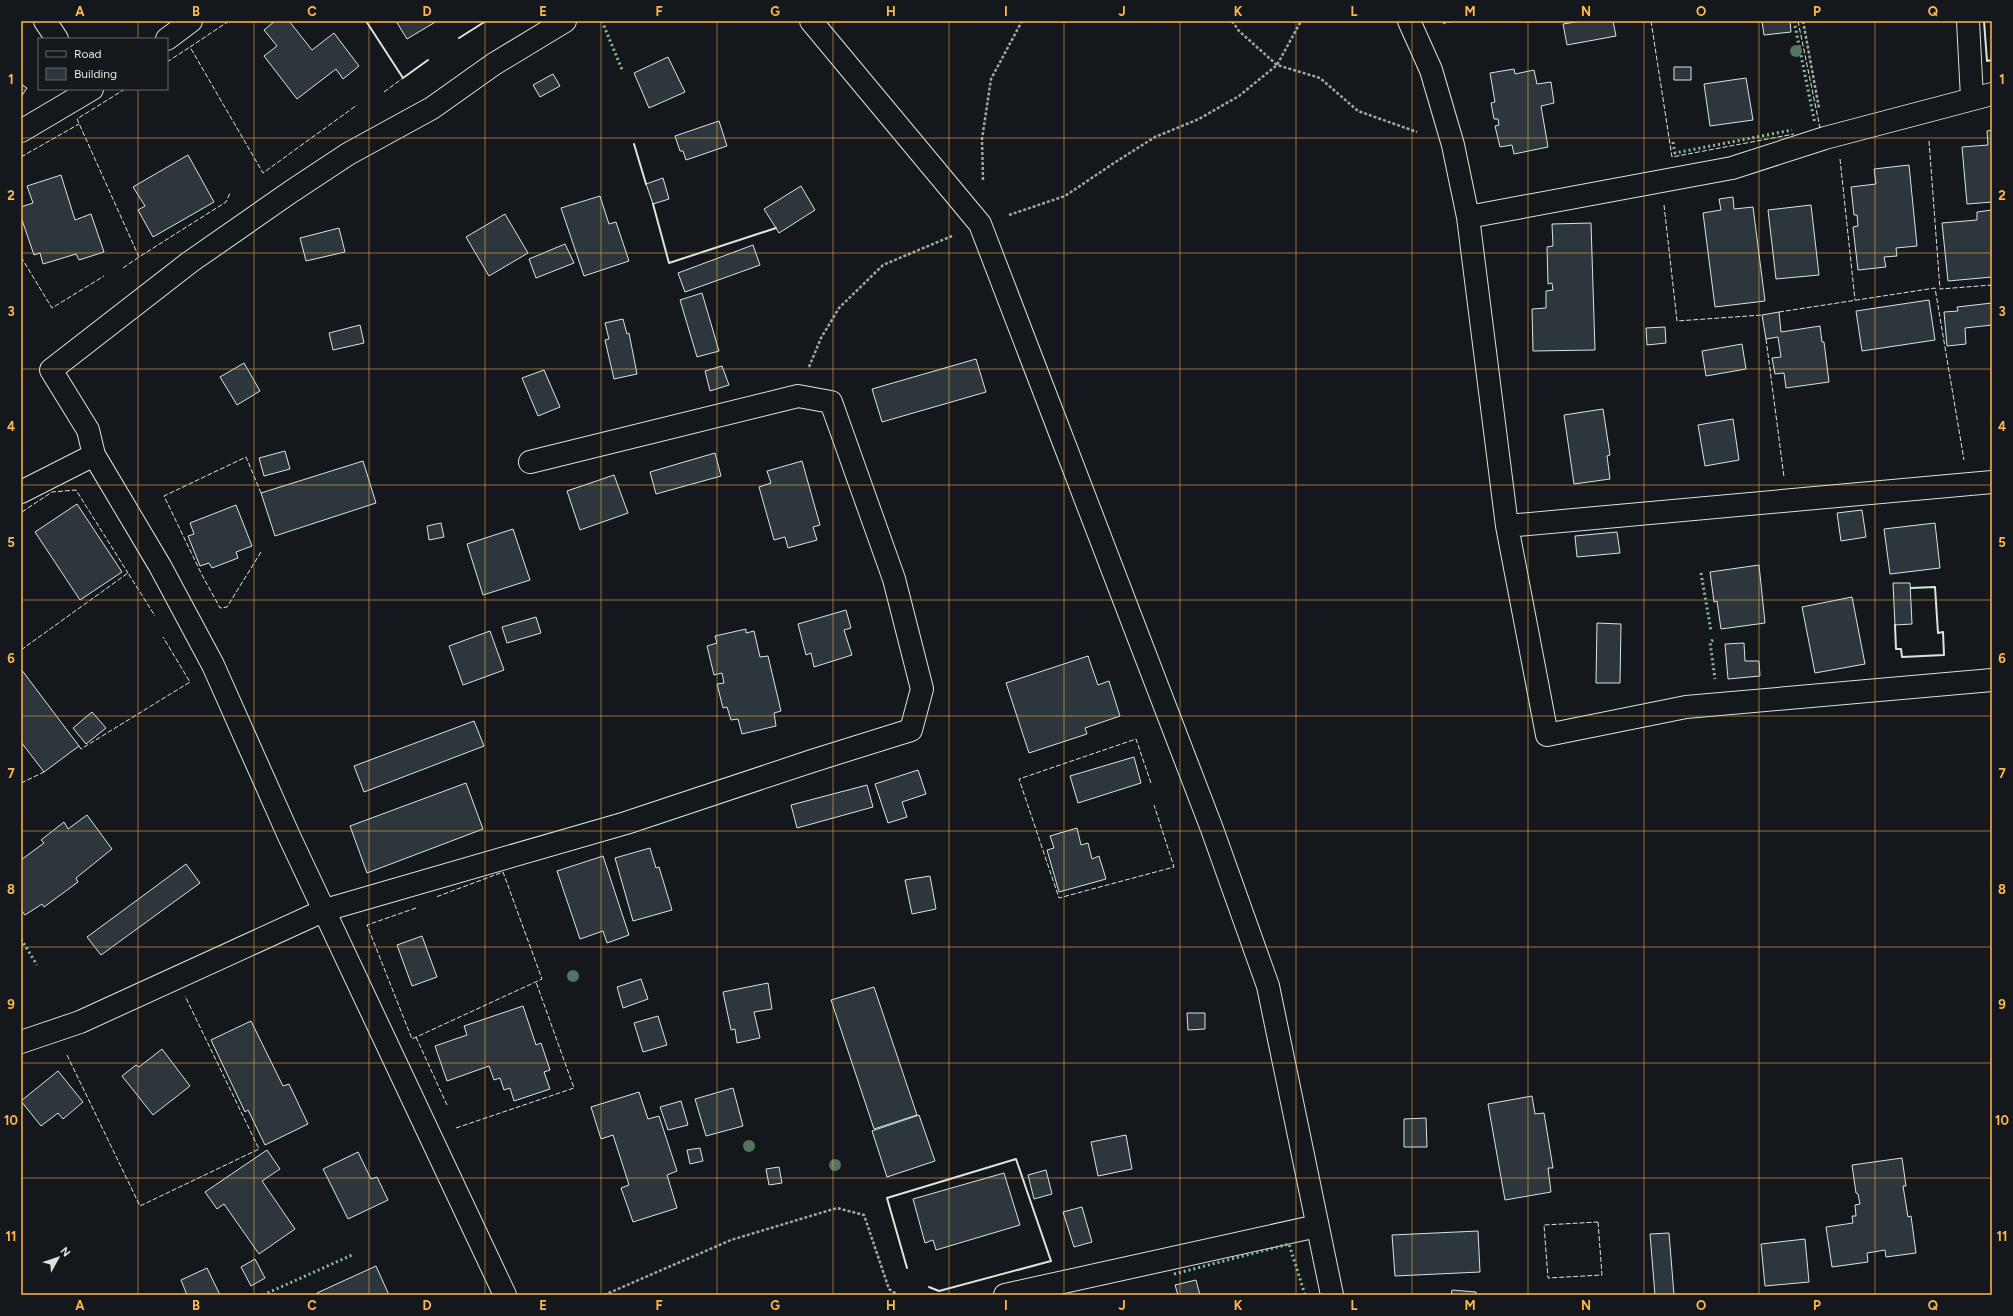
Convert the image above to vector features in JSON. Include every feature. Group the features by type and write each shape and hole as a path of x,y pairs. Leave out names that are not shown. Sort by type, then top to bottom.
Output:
{"street":[{"path":"45,21 56,38"},
{"path":"167,38 191,21"},
{"path":"504,1295 213,665 160,566 94,455 88,430 51,370 190,262 292,191 348,154 432,108 494,64 565,21"},
{"path":"811,21 980,224 1212,829 1268,986 1332,1295"},
{"path":"1409,21 1431,70 1453,145 1468,217 1507,526 1547,735 1686,707 1992,680"},
{"path":"1468,217 1732,168 1825,138 1982,96 1968,21"},
{"path":"21,131 88,90"},
{"path":"21,1042 80,1022 325,910 626,824 812,761 911,730 922,688 894,579 831,402 798,396 530,462"},
{"path":"21,492 94,455"},
{"path":"1507,526 1992,482"},
{"path":"1005,1295 1317,1226"}],"path":[{"path":"980,224 983,174 982,139 991,80 1022,21"},
{"path":"1232,21 1239,31 1277,65 1320,78 1358,111 1453,145"},
{"path":"798,396 821,338 839,308 883,265 980,224 1064,196 1114,162 1155,137 1199,119 1239,96 1277,65 1301,21"},
{"path":"1803,21 1825,138"},
{"path":"604,1295 731,1240 837,1208 864,1215 889,1289 898,1295"}],"building":[{"path":"275,21 289,21 312,50 334,33 359,66 343,79 336,69 297,99 264,56 277,46 264,30"},
{"path":"396,21 437,21 407,39"},
{"path":"1582,21 1613,21 1616,36 1567,45 1563,24"},
{"path":"1762,21 1790,21 1791,32 1764,35"},
{"path":"668,57 685,92 649,108 634,73"},
{"path":"1674,67 1691,67 1691,80 1674,80"},
{"path":"1514,69 1515,74 1534,70 1537,84 1551,82 1554,103 1541,106 1548,147 1514,154 1512,145 1500,147 1495,126 1499,125 1498,119 1494,119 1491,103 1495,102 1490,73"},
{"path":"553,74 560,86 540,97 533,85"},
{"path":"1746,78 1753,120 1710,126 1704,84"},
{"path":"21,84 27,88 21,97"},
{"path":"719,121 727,146 686,160 683,151 680,151 675,136"},
{"path":"1992,130 1992,202 1967,204 1962,147 1988,145 1987,131"},
{"path":"188,155 214,202 153,237 138,210 145,206 133,187"},
{"path":"1909,165 1917,246 1896,248 1897,256 1884,257 1886,267 1858,270 1853,227 1858,226 1857,215 1854,215 1851,187 1876,184 1874,169"},
{"path":"61,175 75,220 91,214 104,252 79,260 76,254 43,264 40,253 34,255 21,217 21,207 33,203 27,186"},
{"path":"663,178 669,199 653,204 646,184"},
{"path":"801,186 815,210 779,233 764,209"},
{"path":"600,196 609,224 616,222 629,261 584,276 561,208"},
{"path":"1733,197 1734,209 1753,207 1765,301 1715,307 1703,213 1721,210 1719,199"},
{"path":"1811,205 1819,275 1776,279 1768,210"},
{"path":"1992,210 1992,277 1948,281 1942,223 1977,220 1977,212"},
{"path":"505,214 528,253 489,276 466,237"},
{"path":"1591,223 1595,350 1533,351 1532,309 1546,308 1546,291 1553,290 1552,283 1548,284 1547,247 1553,246 1552,224"},
{"path":"339,228 345,252 306,261 300,238"},
{"path":"565,244 574,263 536,278 529,259"},
{"path":"753,245 760,265 685,292 678,273"},
{"path":"702,293 719,351 697,357 680,300"},
{"path":"1929,300 1935,340 1862,351 1856,311"},
{"path":"1992,303 1992,325 1965,328 1966,344 1947,346 1944,312 1958,311 1957,307"},
{"path":"1779,312 1781,332 1820,326 1822,342 1824,342 1829,382 1786,388 1784,373 1775,374 1772,358 1781,357 1778,337 1766,339 1762,315"},
{"path":"623,319 627,334 629,333 637,374 614,379 605,340 609,339 605,323"},
{"path":"360,325 364,343 333,350 329,333"},
{"path":"1665,327 1666,343 1647,345 1646,328"},
{"path":"1742,344 1746,369 1706,376 1702,351"},
{"path":"976,359 986,392 882,422 872,389"},
{"path":"244,363 260,391 237,405 220,377"},
{"path":"722,366 729,385 710,391 705,371"},
{"path":"544,370 560,407 538,416 522,378"},
{"path":"1603,409 1610,455 1607,456 1610,479 1574,484 1564,415"},
{"path":"1733,419 1739,460 1705,466 1698,425"},
{"path":"285,451 290,469 264,476 259,458"},
{"path":"715,453 721,476 656,494 650,472"},
{"path":"363,461 376,503 275,536 261,493"},
{"path":"802,461 820,525 813,527 817,540 788,548 785,537 774,540 759,487 771,483 767,471"},
{"path":"614,475 628,513 580,530 567,491"},
{"path":"77,504 122,572 80,600 35,532"},
{"path":"236,505 252,546 236,552 238,558 212,568 209,563 200,566 188,536 194,534 190,523"},
{"path":"1862,510 1866,537 1841,541 1837,513"},
{"path":"441,523 444,537 429,540 427,526"},
{"path":"1935,523 1940,568 1890,574 1884,529"},
{"path":"513,529 530,580 483,595 467,544"},
{"path":"1617,532 1620,553 1577,557 1575,536"},
{"path":"1759,565 1765,623 1721,629 1717,601 1714,602 1710,572"},
{"path":"1893,583 1910,583 1912,624 1895,625"},
{"path":"1852,597 1865,664 1815,673 1802,607"},
{"path":"846,610 851,628 844,630 852,655 814,667 811,653 806,655 798,624"},
{"path":"536,617 541,633 507,643 502,627"},
{"path":"1597,623 1621,624 1620,683 1596,683"},
{"path":"746,629 746,633 754,631 760,657 768,656 781,711 774,713 776,726 742,734 738,719 731,720 727,707 723,708 717,684 724,683 722,673 714,675 707,646 717,643 715,636"},
{"path":"490,631 504,670 463,685 449,646"},
{"path":"1744,643 1745,661 1759,661 1760,676 1728,679 1725,644"},
{"path":"1088,656 1098,685 1109,681 1120,716 1085,728 1087,734 1029,753 1006,683"},
{"path":"21,669 79,746 44,772 21,742"},
{"path":"92,712 106,728 86,744 73,728"},
{"path":"474,721 484,746 364,792 354,766"},
{"path":"1134,757 1141,783 1078,803 1070,776"},
{"path":"918,770 926,794 902,802 907,817 888,823 875,784"},
{"path":"466,783 483,829 367,873 350,826"},
{"path":"867,785 873,807 797,828 791,805"},
{"path":"87,815 112,849 76,878 78,882 44,907 42,904 25,915 21,910 21,860 44,843 41,840 64,822 68,829"},
{"path":"1077,828 1081,845 1088,843 1092,859 1099,856 1106,879 1059,892 1047,850 1054,848 1050,836"},
{"path":"650,848 656,868 659,867 672,910 633,921 615,858"},
{"path":"603,856 629,935 607,943 603,931 580,939 557,871"},
{"path":"186,864 200,883 101,955 87,937"},
{"path":"930,876 936,909 912,914 905,880"},
{"path":"422,936 437,977 412,986 397,945"},
{"path":"641,979 648,999 623,1008 617,987"},
{"path":"768,983 772,1009 754,1012 760,1038 737,1043 735,1029 731,1030 723,992"},
{"path":"874,987 917,1115 874,1129 831,1000"},
{"path":"523,1006 536,1045 541,1043 550,1070 544,1072 550,1089 514,1101 510,1088 504,1090 500,1078 494,1080 489,1066 447,1081 435,1046 467,1035 464,1026"},
{"path":"1187,1013 1205,1013 1205,1029 1188,1030"},
{"path":"658,1016 667,1045 643,1052 634,1023"},
{"path":"251,1021 283,1086 289,1084 308,1124 265,1145 248,1110 245,1112 211,1040"},
{"path":"162,1049 190,1086 153,1115 122,1076 136,1065 139,1067"},
{"path":"58,1071 83,1102 63,1119 58,1113 41,1126 21,1101"},
{"path":"733,1088 743,1126 706,1136 695,1099"},
{"path":"639,1092 648,1119 659,1116 677,1171 667,1175 677,1208 633,1222 621,1188 629,1185 613,1135 601,1139 591,1107"},
{"path":"1532,1096 1535,1114 1544,1113 1553,1168 1548,1168 1551,1192 1505,1200 1488,1104"},
{"path":"681,1101 688,1125 668,1130 660,1107"},
{"path":"919,1115 935,1161 887,1177 872,1131"},
{"path":"1426,1118 1427,1147 1404,1147 1404,1119"},
{"path":"1126,1135 1132,1169 1098,1176 1091,1142"},
{"path":"700,1148 703,1161 690,1164 687,1150"},
{"path":"267,1150 280,1169 262,1181 295,1229 259,1254 224,1204 217,1209 205,1192"},
{"path":"358,1152 371,1179 377,1177 388,1200 348,1219 323,1169"},
{"path":"1902,1158 1906,1186 1903,1186 1908,1217 1911,1216 1916,1253 1886,1257 1885,1250 1867,1253 1868,1262 1832,1267 1826,1227 1853,1223 1852,1216 1856,1216 1855,1205 1860,1204 1858,1194 1856,1193 1852,1165"},
{"path":"779,1167 782,1183 769,1185 766,1169"},
{"path":"1046,1170 1052,1194 1034,1199 1028,1175"},
{"path":"1004,1173 1020,1225 936,1250 933,1240 925,1243 913,1199"},
{"path":"1082,1207 1092,1242 1074,1247 1063,1212"},
{"path":"1478,1231 1480,1272 1395,1276 1392,1235"},
{"path":"1669,1233 1674,1295 1655,1295 1650,1234"},
{"path":"1805,1239 1809,1282 1765,1286 1761,1244"},
{"path":"255,1259 265,1278 251,1286 241,1267"},
{"path":"376,1266 389,1295 318,1295 317,1293"},
{"path":"207,1268 220,1295 187,1295 181,1280"},
{"path":"1196,1280 1200,1295 1178,1295 1175,1285"},
{"path":"1452,1290 1476,1292 1476,1295 1451,1295"}],"hedge":[{"path":"602,21 623,72"},
{"path":"1794,21 1815,124"},
{"path":"1673,142 1675,153 1792,130"},
{"path":"1701,573 1711,631"},
{"path":"1713,640 1710,642 1715,679"},
{"path":"21,939 37,965"},
{"path":"1174,1274 1289,1244 1305,1295"},
{"path":"263,1295 352,1255"}],"fence":[{"path":"229,21 190,47 263,173 357,105"},
{"path":"1651,21 1672,157 1794,134"},
{"path":"1798,21 1820,128"},
{"path":"168,61 190,47"},
{"path":"384,92 403,78"},
{"path":"123,90 77,119 139,257 226,202 230,193"},
{"path":"21,157 79,124"},
{"path":"1929,141 1940,289 1992,285"},
{"path":"1840,159 1855,300"},
{"path":"1664,205 1677,321 1762,315"},
{"path":"21,257 52,308 104,276"},
{"path":"123,268 139,257"},
{"path":"1779,312 1935,288 1964,460"},
{"path":"1766,339 1784,477"},
{"path":"261,493 246,457 164,496 202,575 220,608 227,607 261,552"},
{"path":"22,512 52,492 76,490 128,573"},
{"path":"21,650 128,573 155,616"},
{"path":"79,746 81,749 190,682 163,637"},
{"path":"1151,783 1136,739 1019,779 1059,898 1174,867 1154,805"},
{"path":"21,783 44,772"},
{"path":"416,908 367,925 412,1039 542,979 503,872 436,897"},
{"path":"456,1128 574,1088 536,982"},
{"path":"67,1055 140,1206 259,1149 185,996"},
{"path":"416,1037 447,1105"},
{"path":"1598,1222 1602,1275 1548,1278 1544,1225 1598,1222"}],"wall":[{"path":"366,21 403,78 428,60"},
{"path":"459,38 486,21"},
{"path":"1984,21 1987,61 1992,60"},
{"path":"634,144 646,184"},
{"path":"653,204 669,263 776,228"},
{"path":"1895,625 1896,649 1901,649 1902,657 1944,655 1943,632 1938,633 1935,587 1911,588"},
{"path":"907,1268 887,1198 1016,1159 1051,1261 939,1291 929,1287"}]}
